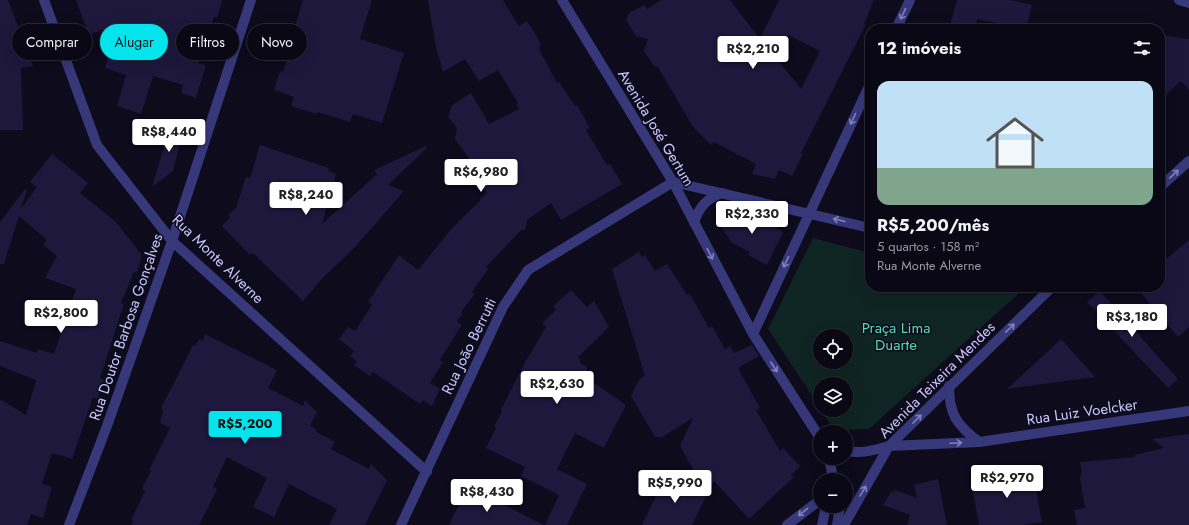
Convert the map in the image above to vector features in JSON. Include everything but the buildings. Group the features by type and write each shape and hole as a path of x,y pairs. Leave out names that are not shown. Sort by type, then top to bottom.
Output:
{"street":[{"name":"Rua Monte Alverne","path":"44,0 97,145 172,241 427,472"},
{"name":"Rua Doutor Barbosa Gonçalves","path":"69,525 107,426 172,241 251,0"},
{"name":"Avenida José Gertum","path":"562,0 673,182 753,334 813,427"},
{"path":"898,24 910,0"},
{"path":"1179,0 1189,3"},
{"path":"753,334 865,95"},
{"path":"1165,183 1189,161"},
{"path":"673,182 865,227"},
{"name":"Rua João Berrutti","path":"402,525 503,307 528,270 673,182"},
{"path":"694,223 702,205 722,193"},
{"name":"Avenida Teixeira Mendes","path":"844,525 889,446 1047,292"},
{"path":"949,386 949,403 954,418 979,442"},
{"name":"Rua Luiz Voelcker","path":"853,452 869,451 889,446 979,442 1189,412"},
{"path":"787,525 813,505"},
{"path":"822,525 825,513"},
{"path":"837,525 839,513"}],"green space":[{"name":"Praça Lima Duarte","path":"813,238 865,252 865,292 1019,293 869,429 853,429 853,425 831,425 826,417 853,417 853,377 813,377 813,397 768,329"}]}
